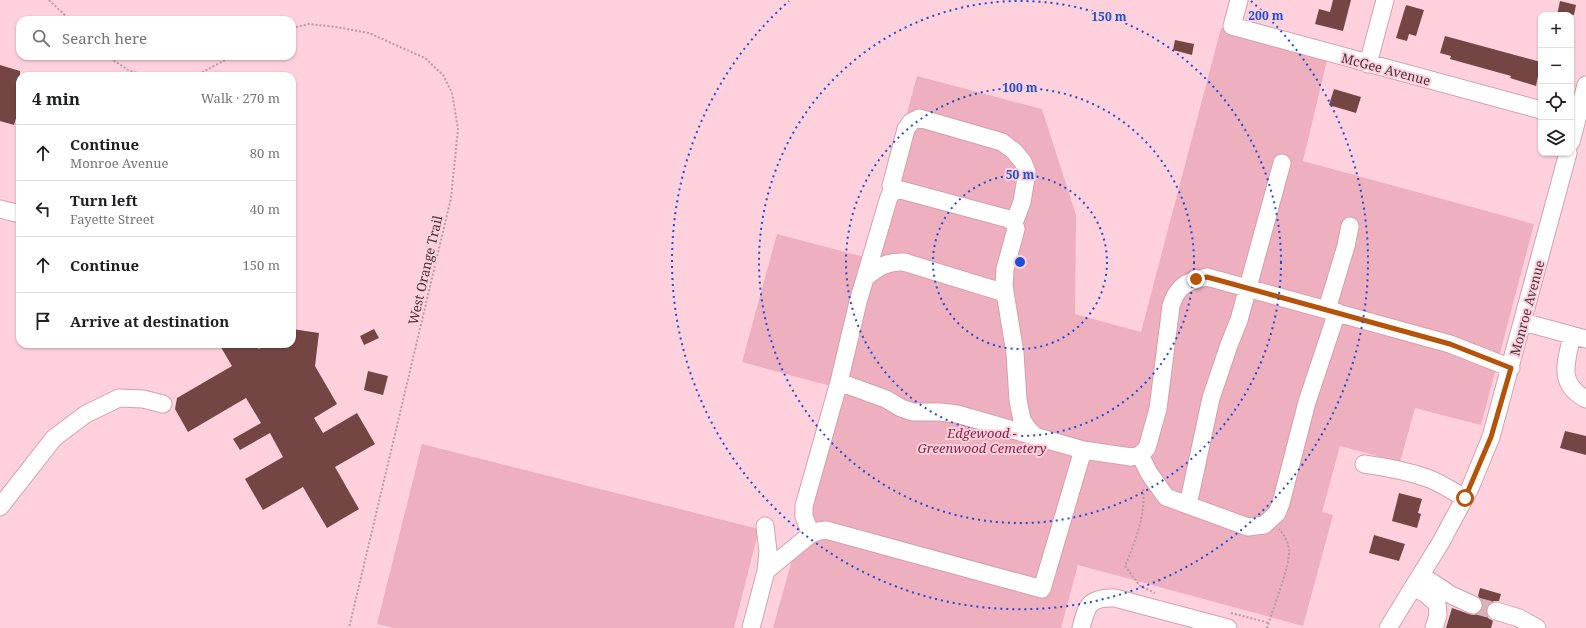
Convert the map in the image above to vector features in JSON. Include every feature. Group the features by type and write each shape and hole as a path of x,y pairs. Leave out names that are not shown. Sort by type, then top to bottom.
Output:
{"street":[{"name":"McGee Avenue","path":"1239,0 1232,26 1538,109"},
{"path":"1368,64 1385,0"},
{"path":"1574,133 1586,85"},
{"path":"894,191 891,186 906,129 911,122 919,118 1002,142 1014,151 1023,162 1027,172 1022,202 1014,223"},
{"name":"Monroe Avenue","path":"1388,628 1441,542 1465,498 1491,437 1511,368 1567,156"},
{"path":"1188,505 1212,398 1229,345 1239,320 1282,163"},
{"path":"811,534 804,517 804,506 839,382 865,278 889,197 894,191 901,190 1009,219 1014,223 1016,229 1004,269 1004,286 1015,353 1018,400 1022,420 1036,437"},
{"path":"0,209 16,213"},
{"path":"1140,455 1149,473 1166,497 1248,527 1264,525 1277,513 1332,310 1350,226"},
{"path":"865,278 875,269 887,263 904,262 1005,293"},
{"path":"839,382 886,399 901,408 913,412 940,412 957,414 1083,450 1131,457 1140,455 1147,448 1158,409 1171,306 1174,295 1183,285 1196,279 1207,277 1332,310 1450,344 1511,368"},
{"path":"1523,322 1579,337 1565,374 1568,383 1586,398"},
{"path":"0,507 54,438 86,414 119,398 143,399 163,404"},
{"path":"766,571 811,534 826,530 1042,589 1083,450"},
{"path":"1364,464 1413,473 1431,480 1465,498"},
{"path":"751,628 766,571 768,551 765,526"},
{"path":"1417,581 1472,605"},
{"path":"1417,581 1426,594 1437,604 1438,615 1434,628"},
{"path":"1081,628 1084,615 1091,602 1102,598 1115,598 1229,620"},
{"path":"1496,611 1519,618 1537,628"}],"path":[{"path":"49,0 66,16"},
{"name":"West Orange Trail","path":"296,27 309,24 369,33 425,58 443,75 452,93 458,129 451,198 350,628"},
{"path":"113,60 128,70 134,72"},
{"path":"203,72 225,60"},
{"path":"1142,483 1144,497 1142,515 1134,543 1125,566 1140,586 1162,595"},
{"path":"1267,628 1286,569 1289,550 1284,535 1270,520"},
{"path":"1229,620 1269,623"}],"green space":[{"name":"Edgewood - Greenwood Cemetery","path":"1221,28 1328,56 1303,161 1534,224 1481,425 1415,408 1400,462 1340,446 1322,512 1333,515 1303,626 1078,565 1061,628 773,628 802,524 834,387 742,362 777,234 868,258 917,76 1042,109 1076,215 1075,314 1141,332"},
{"path":"422,444 759,529 734,628 393,628 377,624"}],"building":[{"path":"1333,0 1351,0 1343,31 1315,24 1319,9 1330,12"},
{"path":"1560,1 1576,5 1574,15 1574,12 1558,12"},
{"path":"1406,5 1424,10 1416,36 1409,34 1407,41 1396,38"},
{"path":"1445,36 1538,61 1538,76 1536,86 1510,78 1511,76 1450,59 1451,56 1440,53"},
{"path":"1175,40 1194,44 1192,55 1173,50"},
{"path":"0,65 20,72 16,72 16,118 14,125 0,121"},
{"path":"1334,89 1361,97 1356,113 1329,105"},
{"path":"374,329 379,338 364,345 360,336"},
{"path":"296,330 319,333 315,366 337,404 314,418 323,433 357,413 375,444 335,467 359,509 327,528 303,487 263,510 245,479 283,457 270,433 240,450 233,439 261,423 246,398 188,432 175,409 177,398 232,366 221,348 296,348"},
{"path":"368,371 388,376 383,395 364,390"},
{"path":"1565,431 1586,436 1586,455 1560,448"},
{"path":"1399,493 1422,499 1418,513 1421,514 1417,528 1392,521"},
{"path":"1374,535 1405,544 1399,561 1369,553"},
{"path":"1480,588 1501,594 1499,601 1489,603 1486,608 1488,618 1493,621 1491,628 1446,628 1452,608 1474,615 1479,613 1483,604 1478,596"}],"tunnel":[{"path":"1473,605 1496,611"}],"route":[{"path":"1196,279 1207,277 1337,312 1450,344 1511,368 1491,437 1465,498"}]}
